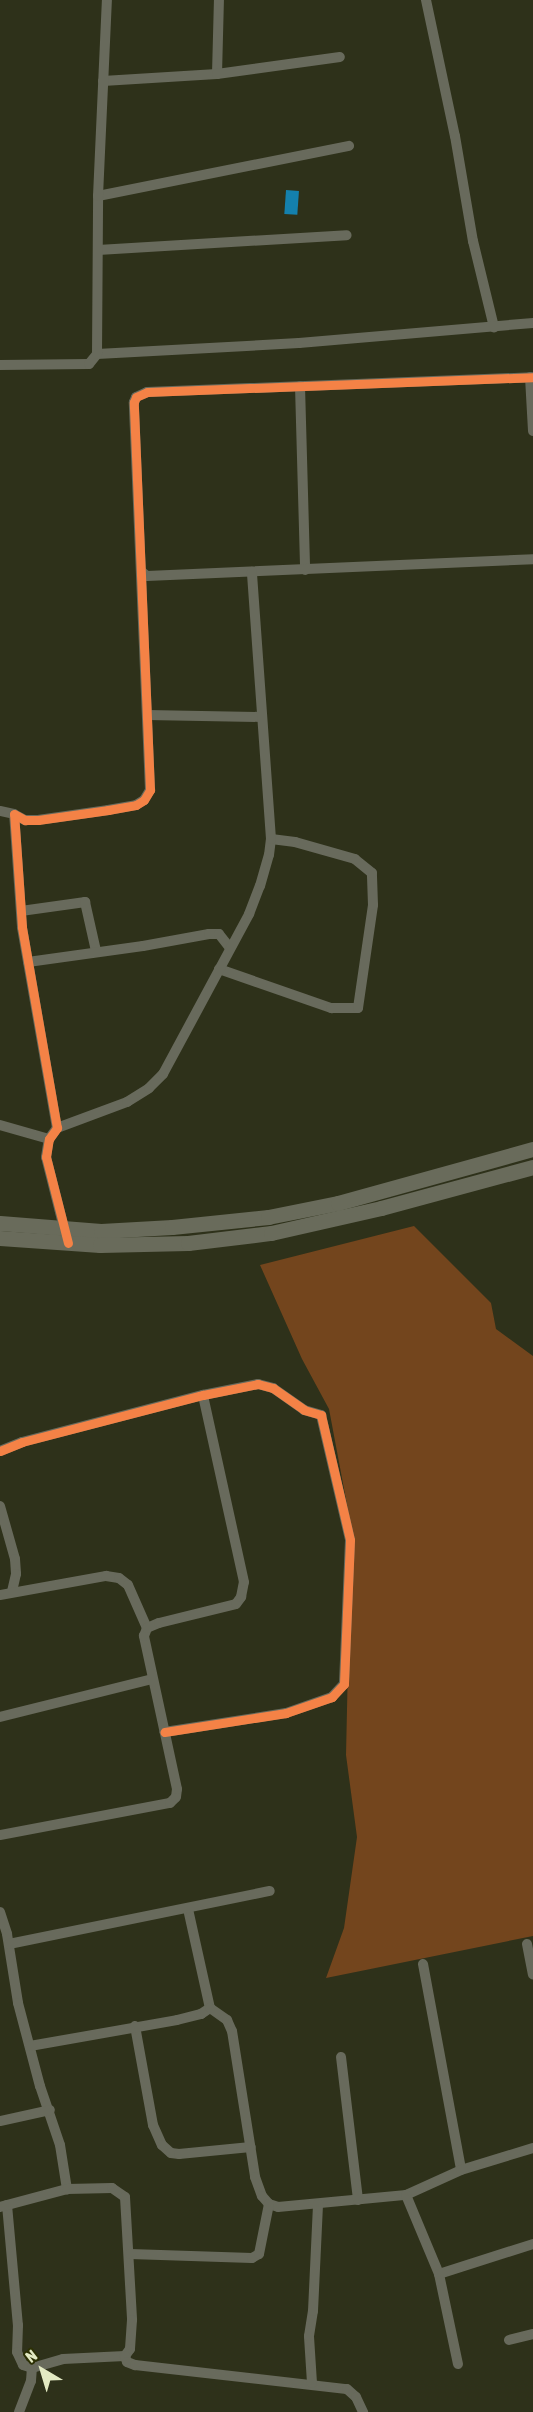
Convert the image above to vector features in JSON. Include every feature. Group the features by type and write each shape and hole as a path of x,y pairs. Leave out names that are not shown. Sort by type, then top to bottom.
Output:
{"street":[{"path":"0,365 89,364 97,354 98,196 107,0"},
{"path":"217,74 219,0"},
{"path":"426,0 455,136 473,241 494,327"},
{"path":"103,81 217,74 340,57"},
{"path":"98,196 349,147"},
{"path":"98,250 347,235"},
{"path":"97,354 299,343 533,323"},
{"path":"0,811 14,814 25,820 38,820 136,805 144,800 150,790 134,402 136,397 147,392 532,377 533,431"},
{"path":"300,386 306,570"},
{"path":"142,572 147,576 533,560"},
{"path":"66,1236 46,1157 49,1140 57,1128 128,1102 149,1088 163,1074 260,886 271,839 252,572"},
{"path":"147,715 262,717"},
{"path":"14,814 21,911 57,1128"},
{"path":"219,969 331,1008 358,1008 374,905 372,873 355,859 271,839"},
{"path":"21,911 85,902 96,951"},
{"path":"28,962 219,934 230,948"},
{"path":"0,1125 49,1140"},
{"path":"0,1223 66,1236 268,1217 338,1203 533,1149"},
{"path":"0,1238 66,1236 188,1243 271,1233 381,1208 533,1167"},
{"path":"378,1191 381,1208"},
{"path":"268,1217 271,1233"},
{"path":"0,1451 22,1442 203,1395 258,1384 273,1388 304,1410 321,1415 350,1540 344,1684 332,1697 286,1713 164,1732"},
{"path":"147,1628 236,1604 241,1597 244,1582 203,1395"},
{"path":"0,1506 15,1559 16,1574 12,1592"},
{"path":"0,1595 106,1576 119,1578 128,1585 147,1628 144,1642 177,1790 176,1797 170,1803 0,1835"},
{"path":"0,1718 152,1680"},
{"path":"9,1944 270,1891"},
{"path":"130,2254 252,2258 259,2254 269,2204 255,2178 232,2031 227,2020 210,2008 188,1908"},
{"path":"0,1912 9,1944 18,2003 40,2086 60,2145 67,2189"},
{"path":"527,1944 533,1974"},
{"path":"423,1964 460,2170"},
{"path":"30,2046 177,2020 201,2014 210,2008"},
{"path":"135,2026 153,2125 162,2145 171,2153 179,2154 250,2147"},
{"path":"341,2057 358,2200"},
{"path":"0,2121 50,2110"},
{"path":"269,2204 278,2207 406,2195 460,2170 533,2148"},
{"path":"112,2188 119,2191 127,2204 130,2254 132,2320 130,2349 125,2356 63,2359 32,2368 23,2365 17,2352 18,2325 4,2206 67,2189 112,2188"},
{"path":"406,2195 439,2274 458,2364"},
{"path":"312,2383 309,2336 313,2311 318,2204"},
{"path":"439,2274 533,2244"},
{"path":"509,2340 533,2334"},
{"path":"125,2356 128,2362 135,2365 312,2383 347,2389 362,2405 363,2412"},
{"path":"19,2412 31,2381 32,2368"}],"shaded area":[{"path":"414,1226 491,1303 496,1329 533,1356 533,1936 326,1978 344,1928 357,1837 346,1755 351,1526 329,1409 302,1359 260,1265"}],"water":[{"path":"286,190 299,191 297,215 284,214"}],"cycle path":[{"path":"68,1243 46,1157 49,1139 57,1128 22,927 14,814 25,820 38,820 108,810 136,805 144,800 150,790 134,402 136,397 147,392 533,377"},
{"path":"0,1451 22,1442 203,1395 258,1384 273,1388 304,1410 321,1415 350,1540 344,1684 332,1697 286,1713 164,1732"}]}
